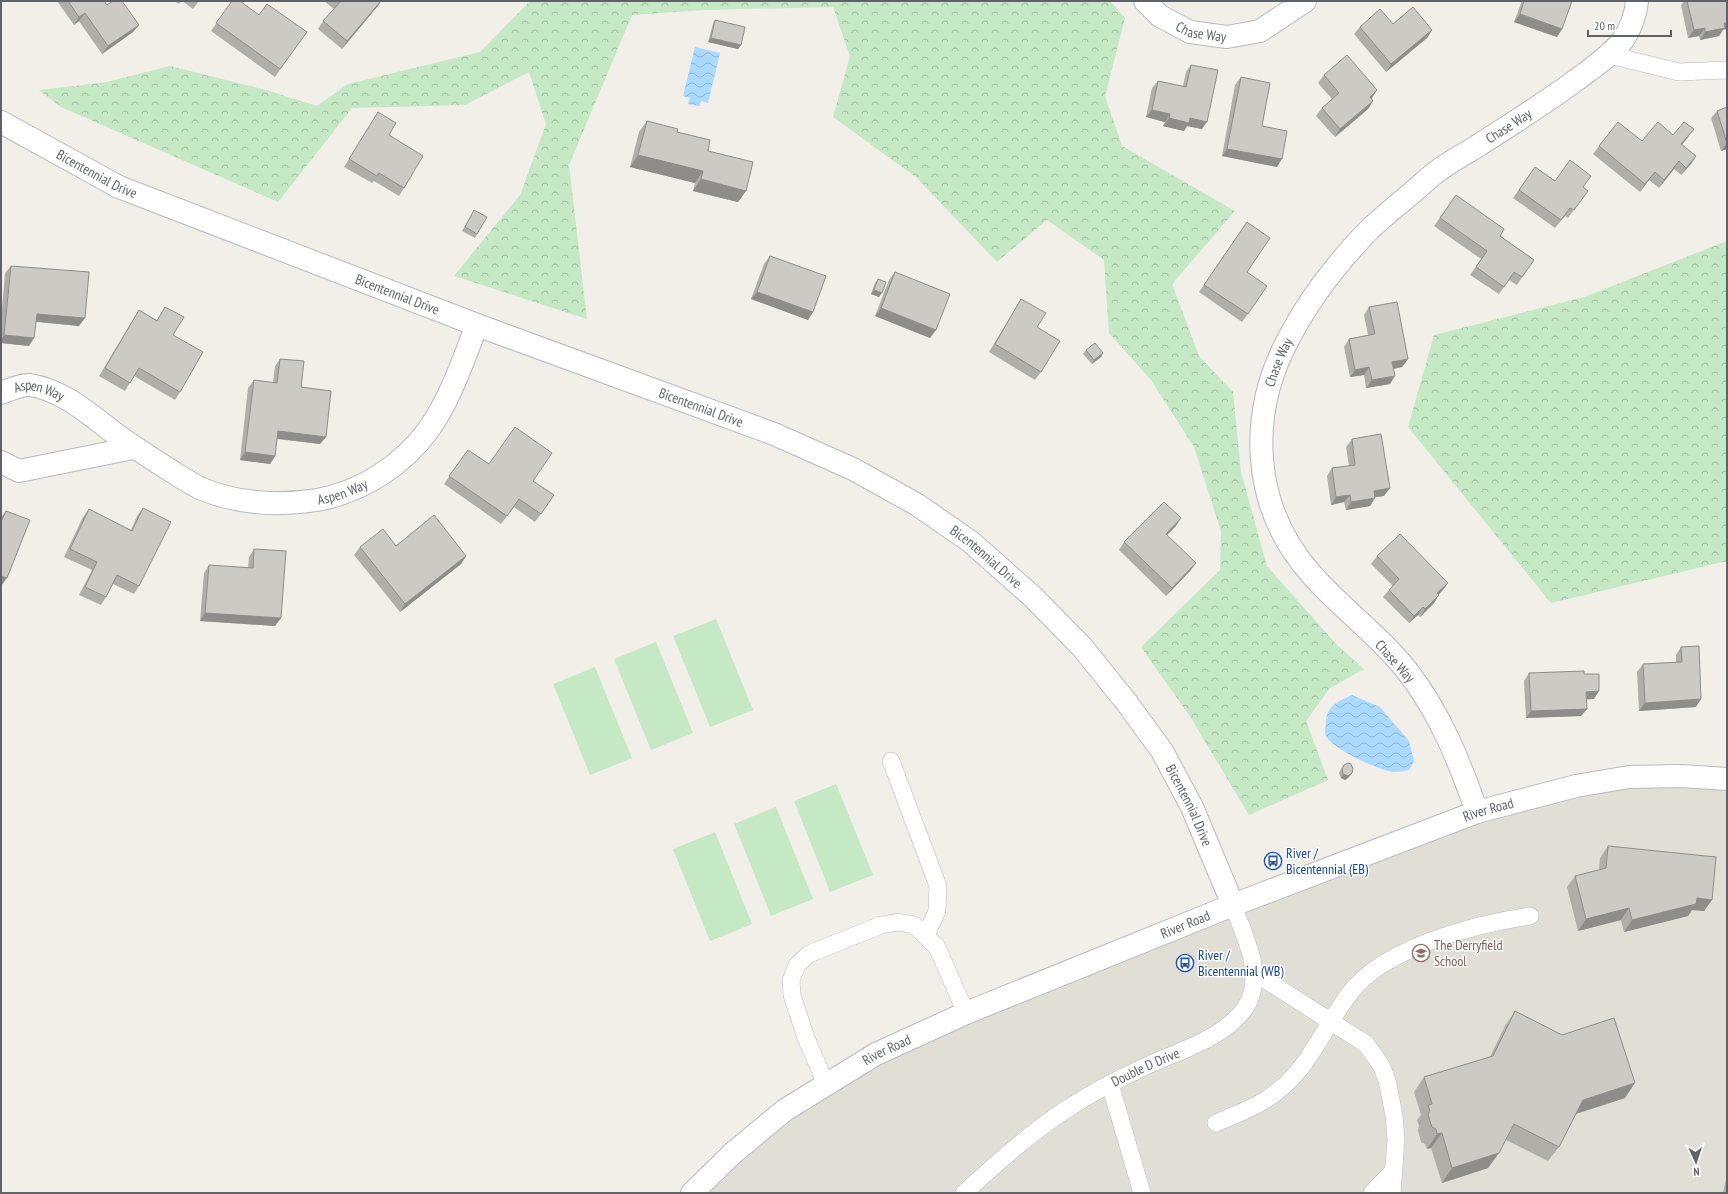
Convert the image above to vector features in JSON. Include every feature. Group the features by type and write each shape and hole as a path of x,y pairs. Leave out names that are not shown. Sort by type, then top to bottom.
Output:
{"street":[{"name":"Chase Way","path":"1145,1 1160,16 1190,32 1226,37 1260,31 1302,2"},
{"name":"Chase Way","path":"1477,812 1468,785 1444,729 1426,698 1406,670 1311,574 1292,550 1277,520 1266,489 1262,464 1261,426 1266,393 1276,363 1290,335 1325,282 1369,230 1435,173 1551,99 1610,55 1624,38 1636,10 1637,1"},
{"name":"Bicentennial Drive","path":"1,122 119,187 477,325 774,434 853,469 916,504 971,542 1033,597 1082,647 1127,703 1162,751 1192,807 1233,905"},
{"name":"Aspen Way","path":"1,393 28,384 60,394 133,448 200,488 231,499 263,504 295,503 327,498 357,488 385,472 409,452 429,428 445,401 458,375 477,325"},
{"path":"1,462 19,471 133,448"},
{"name":"River Road","path":"692,1193 733,1153 785,1110 876,1054 966,1013 1233,905 1477,812 1576,786 1629,777 1681,776 1727,779"}],"lane":[{"path":"1610,55 1679,72 1727,70"},
{"path":"891,761 938,886 937,911 926,934"},
{"name":"Double D Drive","path":"1142,1193 1110,1084 1217,1034 1234,1020 1247,1004 1253,990 1255,973 1250,951 1233,905"},
{"path":"1216,1122 1268,1099 1284,1087 1314,1049 1331,1020 1356,985 1377,969 1399,956 1441,938 1501,920 1530,916"},
{"path":"826,1084 806,1038 792,995 791,980 797,965 809,954 881,925 898,922 914,924 926,934 937,947 966,1013"},
{"path":"1255,973 1331,1020 1366,1044 1381,1065 1387,1080 1394,1115 1396,1138 1392,1193"},
{"path":"964,1193 1010,1150 1067,1109 1110,1084"},
{"path":"1372,1193 1393,1170"}],"shaded area":[{"name":"The Derryfield School","path":"1727,779 1727,1193 692,1193 733,1153 921,1033 1576,786"}],"green space":[{"path":"530,1 1110,1 1125,18 1105,96 1122,146 1235,211 1172,284 1199,356 1233,392 1241,472 1267,566 1336,644 1364,669 1330,688 1306,721 1328,780 1249,815 1191,718 1141,647 1220,570 1221,531 1194,447 1151,380 1109,333 1104,260 1047,220 997,262 917,178 833,117 850,56 833,7 704,10 632,15 569,165 587,319 454,276 520,195 546,124 529,72 465,105 352,108 278,202 61,107 39,90 107,82 170,66 266,90 317,106 348,84 480,52"},
{"path":"1727,241 1727,561 1551,603 1408,427 1434,335 1584,297"},
{"path":"716,619 753,710 710,727 673,636"},
{"path":"656,642 693,733 651,750 614,659"},
{"path":"595,667 632,758 590,775 553,684"},
{"path":"836,784 873,875 830,892 794,801"},
{"path":"776,807 813,899 771,916 734,824"},
{"path":"715,832 752,924 710,941 673,849"}],"water":[{"path":"695,47 720,53 708,103 701,101 700,106 688,104 690,98 683,96"},
{"path":"1352,695 1380,707 1409,741 1414,761 1409,770 1394,772 1378,768 1345,752 1329,740 1325,734 1327,716 1331,707"}],"building":[{"path":"68,1 104,1 107,5 113,1 122,1 139,25 108,46 85,13 79,17"},
{"path":"232,1 240,1 259,15 267,4 307,32 280,69 216,23"},
{"path":"339,1 381,1 347,41 323,21 340,2"},
{"path":"1524,1 1572,1 1562,29 1520,14"},
{"path":"1687,1 1727,1 1727,23 1724,23 1725,28 1705,32 1705,28 1694,30"},
{"path":"1413,7 1432,30 1391,64 1360,27 1380,9 1393,24"},
{"path":"715,20 745,27 741,45 711,38"},
{"path":"1347,55 1377,90 1370,97 1373,101 1340,129 1322,108 1339,93 1324,75"},
{"path":"1191,65 1218,70 1207,122 1190,118 1189,123 1169,118 1170,114 1152,110 1158,81 1186,87"},
{"path":"1241,77 1270,83 1262,126 1287,131 1282,159 1227,149"},
{"path":"1727,107 1727,143 1717,111"},
{"path":"378,112 396,123 389,135 423,156 404,188 379,173 377,176 349,159"},
{"path":"647,121 678,129 677,132 710,140 708,151 753,162 746,191 701,179 703,171 638,155"},
{"path":"1618,122 1642,141 1658,122 1673,135 1684,122 1694,129 1681,144 1696,156 1686,168 1679,161 1664,180 1655,172 1645,184 1599,146"},
{"path":"1570,160 1591,176 1583,187 1588,191 1574,210 1570,208 1561,220 1519,190 1535,167 1555,181"},
{"path":"1456,195 1504,229 1500,236 1534,260 1522,277 1514,272 1504,287 1476,267 1487,251 1440,218"},
{"path":"474,210 487,217 477,234 465,227"},
{"path":"1247,222 1270,238 1247,272 1267,286 1248,314 1204,285"},
{"path":"770,256 826,276 813,312 757,292"},
{"path":"11,266 89,272 85,318 37,314 34,338 4,335"},
{"path":"895,272 950,294 936,330 881,308"},
{"path":"878,279 886,282 882,293 874,290"},
{"path":"1021,299 1046,313 1037,327 1060,341 1041,372 995,344"},
{"path":"1397,302 1408,359 1392,362 1395,376 1372,380 1369,367 1355,370 1349,339 1375,334 1369,307"},
{"path":"165,307 184,317 173,335 203,352 180,392 139,368 130,383 105,368 139,310 157,321"},
{"path":"1095,343 1103,353 1094,360 1086,350"},
{"path":"280,359 304,361 301,387 331,391 326,437 278,431 275,456 245,452 254,380 277,383"},
{"path":"515,427 552,453 533,481 554,495 541,514 519,499 507,516 449,476 468,450 489,464"},
{"path":"1381,434 1390,488 1374,491 1375,498 1351,502 1350,495 1336,497 1332,468 1355,465 1352,439"},
{"path":"1164,502 1181,518 1166,534 1196,563 1172,588 1124,542"},
{"path":"143,508 171,522 139,586 117,575 106,597 85,587 97,562 70,549 89,509 132,531"},
{"path":"6,511 30,520 7,578 1,576 1,522"},
{"path":"434,515 466,556 405,604 360,547 383,529 396,546"},
{"path":"1400,534 1448,583 1437,593 1439,595 1425,609 1423,607 1414,616 1389,590 1399,579 1377,556"},
{"path":"254,549 286,551 281,618 205,613 209,565 253,568"},
{"path":"1699,646 1701,699 1645,703 1643,664 1682,662 1681,647"},
{"path":"1584,671 1584,674 1599,674 1599,691 1586,692 1587,709 1531,711 1529,673"},
{"path":"1348,763 1351,764 1353,769 1352,773 1348,776 1343,774 1342,769 1344,765"},
{"path":"1608,846 1716,857 1712,900 1697,898 1696,904 1632,920 1629,908 1586,919 1575,876 1606,868"},
{"path":"1515,1011 1562,1035 1614,1018 1635,1083 1583,1100 1559,1147 1514,1124 1499,1153 1452,1168 1442,1133 1437,1134 1436,1129 1432,1127 1428,1115 1430,1111 1428,1105 1432,1104 1424,1077 1493,1056"}],"place":[{"name":"River / Bicentennial (EB)","path":"1273,861"},
{"name":"The Derryfield School","path":"1421,953"},
{"name":"River / Bicentennial (WB)","path":"1185,963"}]}
